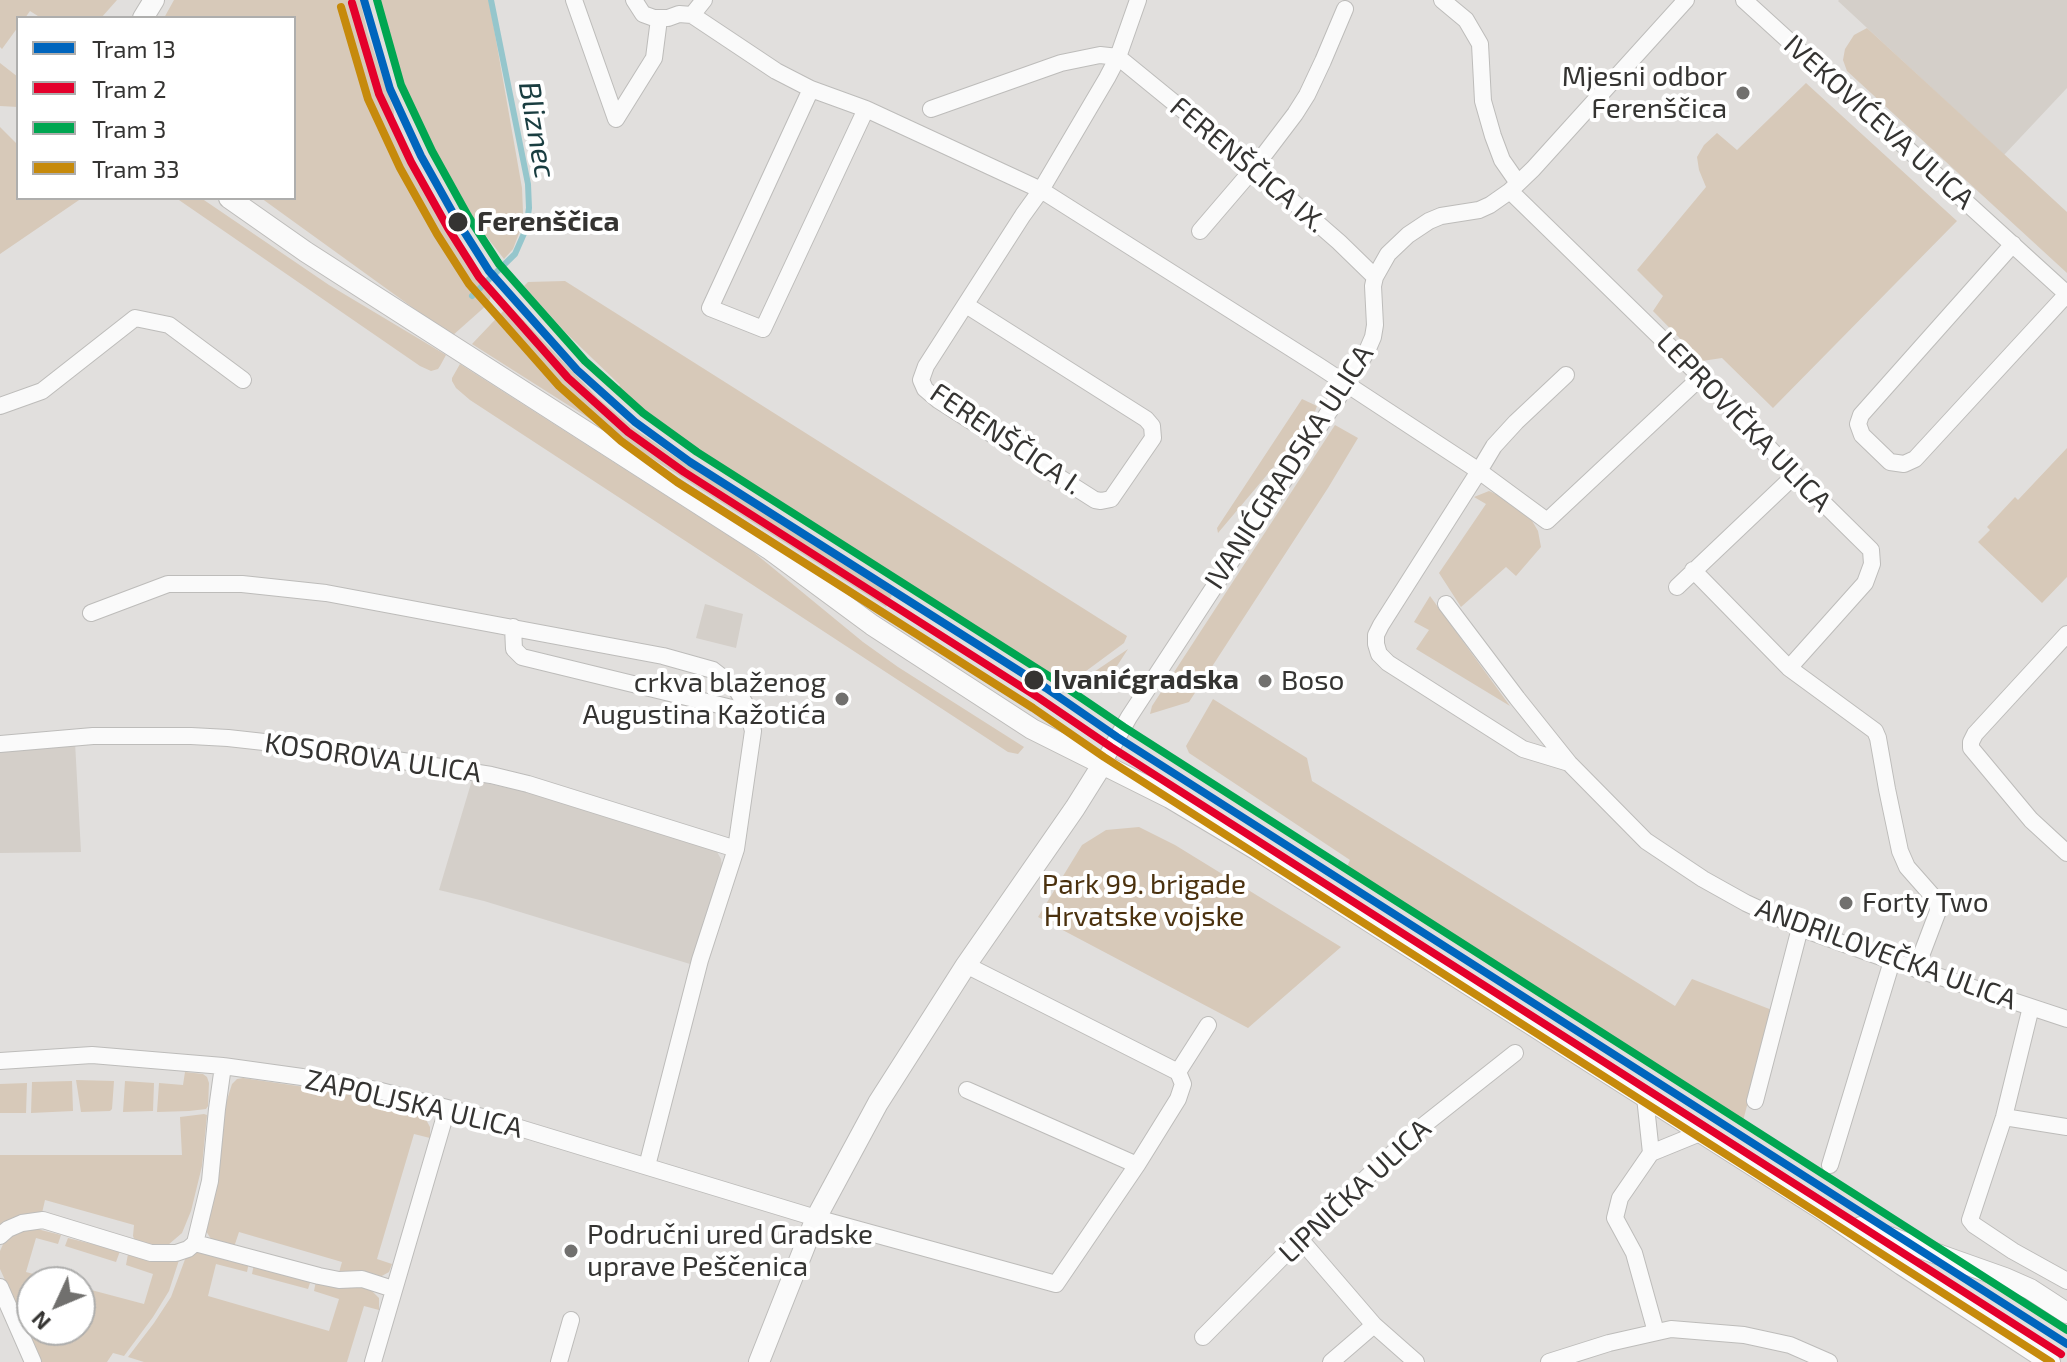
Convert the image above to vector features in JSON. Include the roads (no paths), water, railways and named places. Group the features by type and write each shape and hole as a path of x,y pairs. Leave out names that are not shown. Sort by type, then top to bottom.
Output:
{"street":[{"path":"574,0 616,119 654,58 659,19"},
{"path":"634,0 643,14 659,19 679,14 692,15 776,71 811,89 866,109 1041,190 1347,384 1479,471 1547,521 1701,377"},
{"path":"692,15 704,0"},
{"name":"FERENŠČICA I.","path":"966,305 1146,419 1152,426 1153,438 1111,499 1095,500 938,400 925,389 921,380 926,366 1041,190 1107,78 1118,57 1138,0"},
{"name":"LEPROVIČKA ULICA","path":"1442,0 1466,20 1480,44 1483,101 1493,136 1514,187 1871,550 1872,564 1865,583 1789,668"},
{"path":"1375,277 1388,254 1419,227 1441,216 1479,210 1514,187 1686,0"},
{"name":"IVEKOVIĆEVA ULICA","path":"1744,0 2013,244 2067,294 1915,459 1904,464 1890,462 1862,435 1858,424 1861,415 2013,244"},
{"path":"1200,231 1295,114 1307,95 1345,9"},
{"path":"931,109 1061,63 1100,55 1118,57"},
{"name":"FERENŠČICA IX.","path":"1118,57 1254,168 1375,277"},
{"path":"811,89 710,308 763,329 866,109"},
{"path":"232,200 306,252 769,549 885,634 1032,729 1170,798 1257,850 1821,1209 2050,1362"},
{"name":"IVANIĆGRADSKA ULICA","path":"759,1362 816,1218 878,1103 966,965 1075,808 1129,717 1347,384 1373,337 1375,277"},
{"path":"0,406 42,391 135,318 169,325 243,380"},
{"path":"1566,375 1494,446 1381,625 1376,644 1379,654 1388,663 1523,749 1569,763"},
{"path":"1677,587 1795,475"},
{"path":"1693,570 1789,668 1875,731 1900,851 1907,867 1937,901 1938,911 1916,969"},
{"path":"91,613 168,584 242,584 326,593 663,656 713,670 735,687 748,712 753,731 736,849 700,960 647,1166"},
{"name":"ANDRILOVEČKA ULICA","path":"1446,604 1569,763 1646,841 1703,879 1800,928 2067,1019"},
{"path":"513,627 514,649 522,657 748,712"},
{"path":"2067,634 1971,742 1971,748 2031,820 2067,853"},
{"name":"KOSOROVA ULICA","path":"0,744 93,736 191,736 327,749 491,775 528,784 736,849"},
{"path":"1755,1101 1800,928"},
{"path":"1830,1165 1892,961"},
{"path":"816,1218 1056,1284 1178,1099 1183,1084 1178,1072 966,965"},
{"path":"2031,1007 2004,1117 1970,1220 2013,1251 2067,1281"},
{"path":"1178,1072 1208,1025"},
{"name":"LIPNIČKA ULICA","path":"1203,1337 1300,1239 1419,1129 1515,1053"},
{"name":"ZAPOLJSKA ULICA","path":"0,1061 92,1055 223,1066 377,1090 490,1119 816,1218"},
{"path":"0,1236 22,1223 43,1220 151,1253 176,1253 188,1249 195,1243 210,1181 223,1066"},
{"path":"967,1090 1137,1165"},
{"path":"1645,1097 1651,1153"},
{"path":"373,1362 447,1109"},
{"path":"2004,1117 2067,1127"},
{"path":"1656,1332 1634,1253 1615,1218 1620,1198 1651,1153 1700,1133"},
{"path":"1821,1209 1871,1232 2005,1278 2030,1289 2067,1313"},
{"path":"1300,1239 1374,1325 1416,1362"},
{"path":"195,1243 319,1276 339,1280 362,1279 393,1289"},
{"path":"0,1287 33,1362"},
{"path":"559,1362 571,1320"},
{"path":"1331,1362 1374,1325"},
{"path":"1556,1361 1609,1343 1671,1329 1744,1335 1790,1345 1829,1362"}],"waterway":[{"name":"Bliznec","path":"472,296 515,254 526,229 529,208 528,184 491,0"}],"tram line":[{"name":"13","path":"364,0 390,89 421,156 489,271 577,370 635,422 690,462 1046,688 1117,737 2067,1344"},
{"name":"3","path":"377,0 401,85 432,151 468,216 499,264 585,361 643,413 697,452 1124,727 2067,1330"},
{"name":"2","path":"352,3 379,94 411,162 479,277 568,378 628,432 684,472 1111,747 2061,1354"},
{"name":"33","path":"341,7 368,99 400,168 469,284 559,386 621,441 677,482 2051,1362"}],"place":[{"name":"Mjesni odbor Ferenščica","path":"1743,93"},
{"name":"Ferenščica","path":"458,222"},
{"name":"Ivanićgradska","path":"1034,680"},
{"name":"Boso","path":"1265,681"},
{"name":"crkva blaženog Augustina Kažotića","path":"842,699"},
{"name":"Forty Two","path":"1846,903"},
{"name":"Područni ured Gradske uprave Peščenica","path":"571,1251"}],"park label":[{"name":"Park 99. brigade Hrvatske vojske","path":"1144,901"}]}
